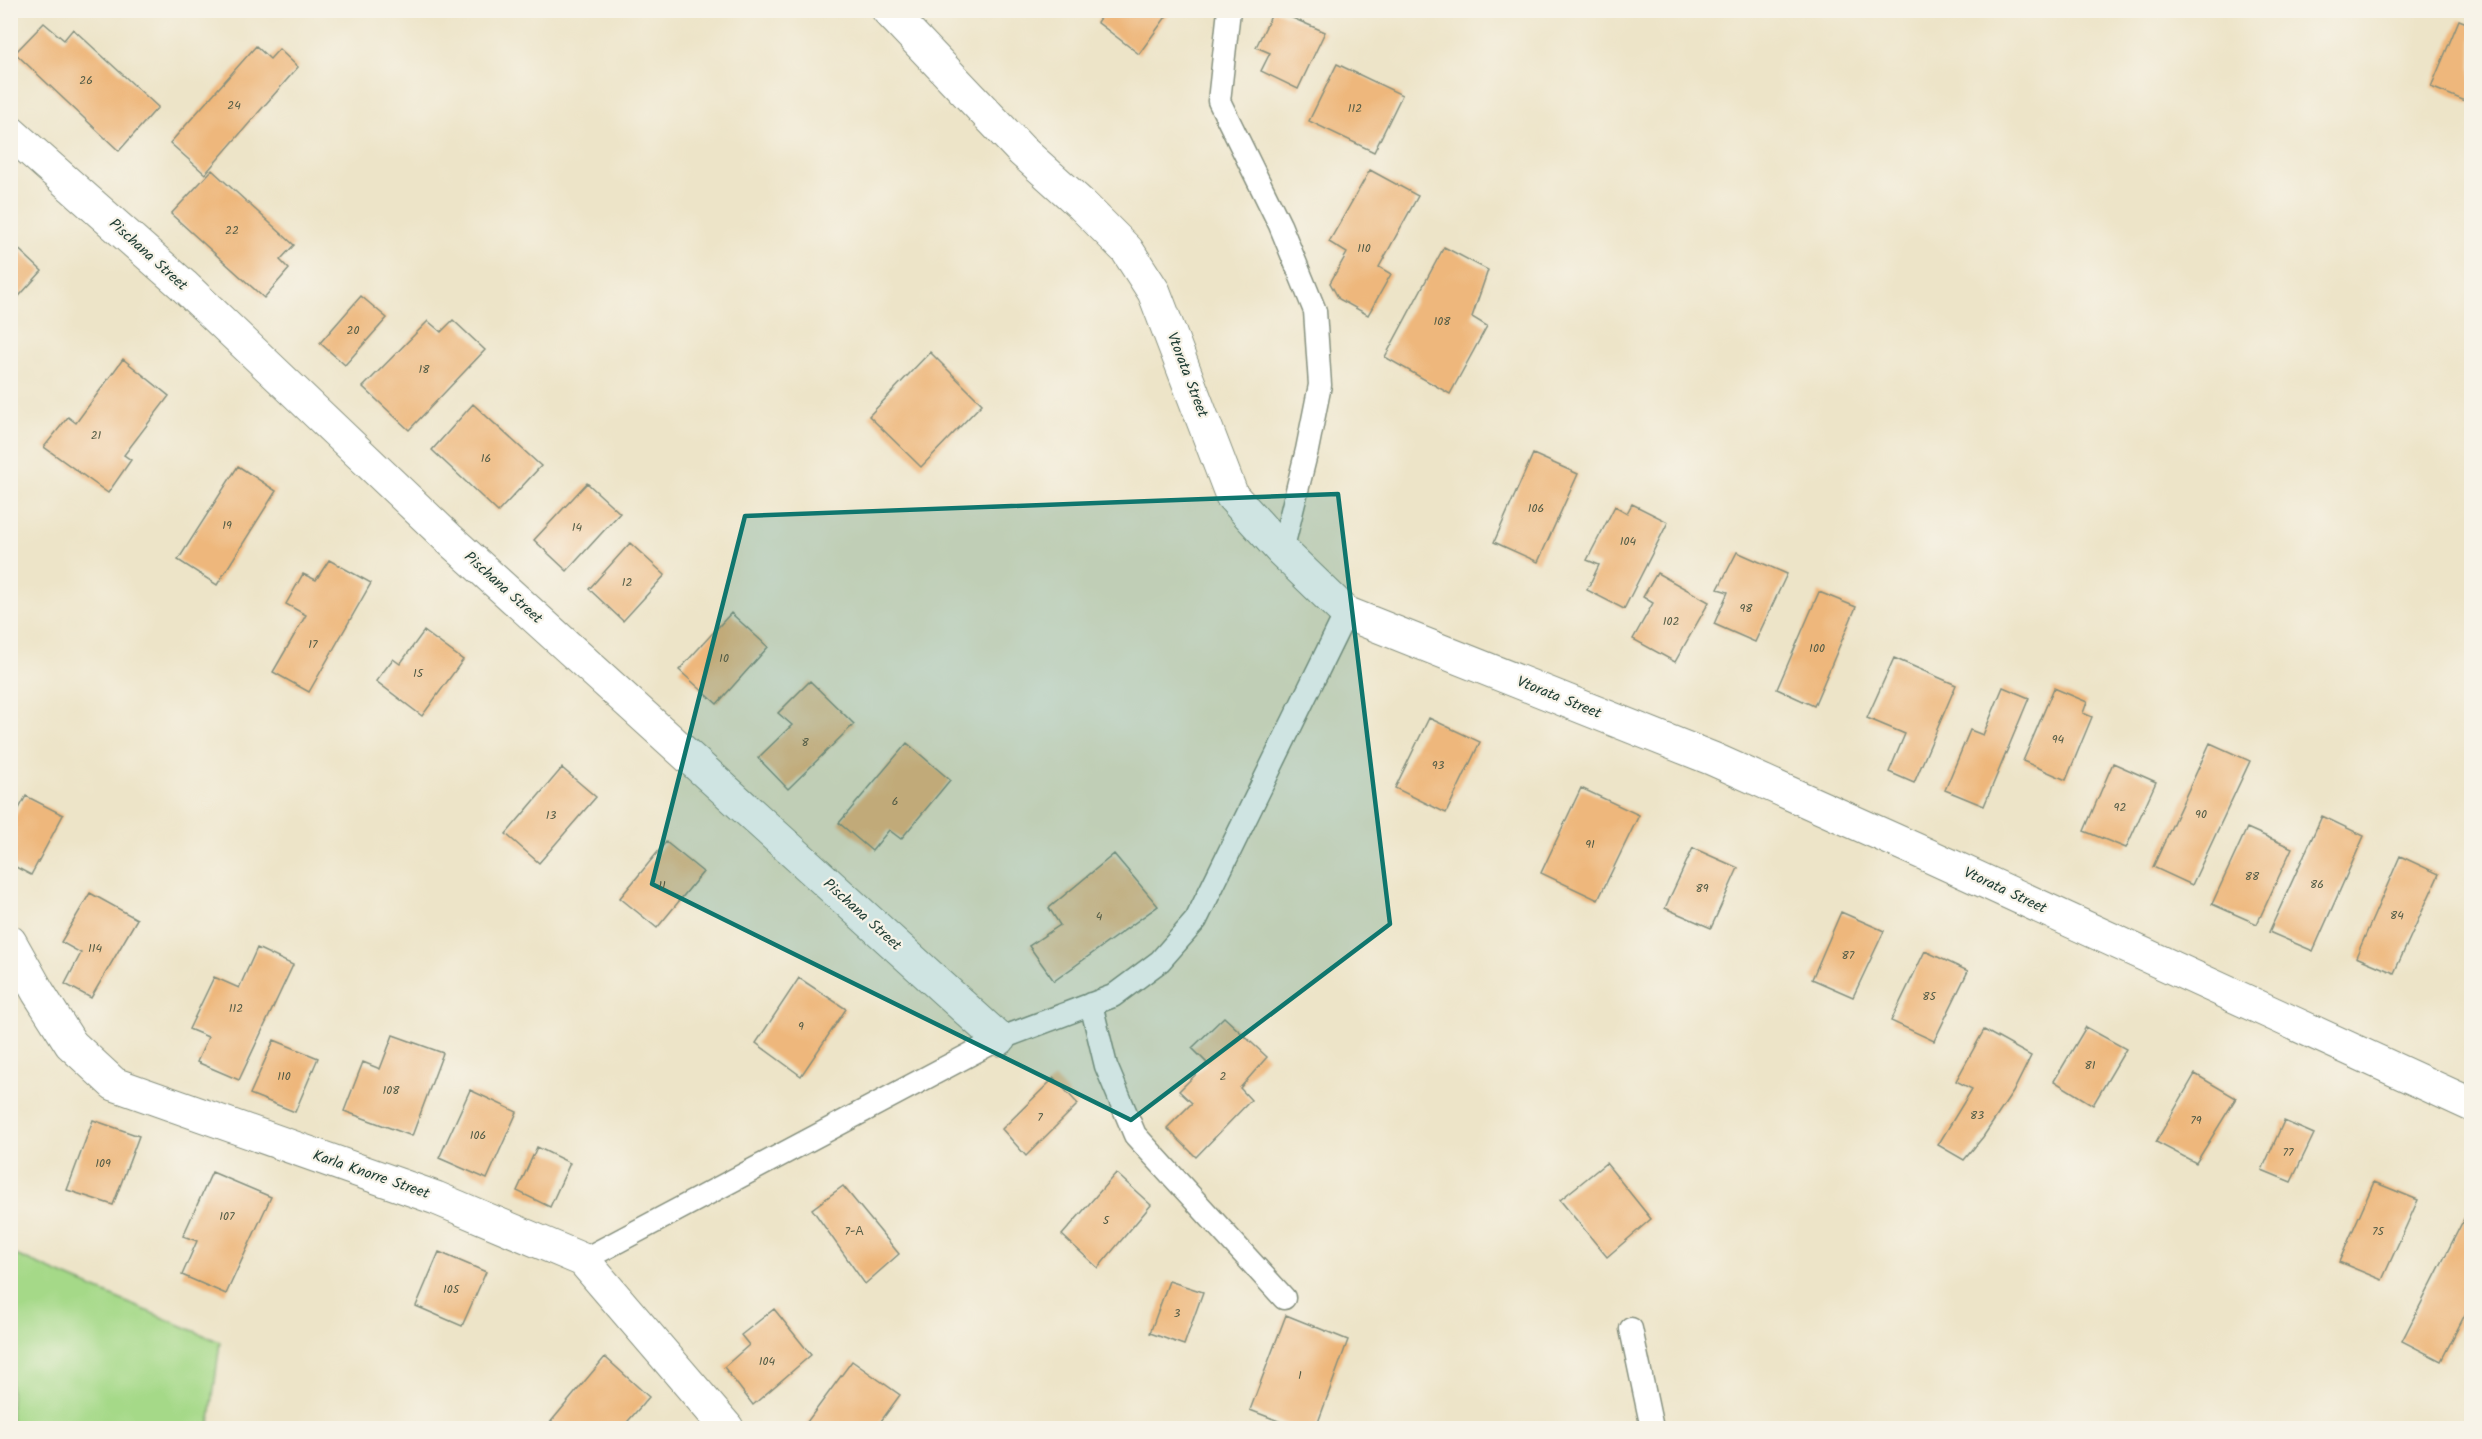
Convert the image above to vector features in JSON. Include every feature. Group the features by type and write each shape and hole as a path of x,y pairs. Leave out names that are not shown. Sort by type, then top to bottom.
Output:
{"street":[{"name":"Vtorata Street","path":"888,10 1022,152 1082,205 1127,250 1154,292 1232,496 1282,551 1346,612 1723,764 1923,853 2472,1105"},
{"name":"Pischana Street","path":"10,132 183,285 448,538 999,1039"},
{"name":"Karla Knorre Street","path":"10,942 71,1044 114,1084 436,1198 583,1260 727,1428"}],"lane":[{"path":"1229,10 1219,101 1280,225 1315,311 1320,385 1307,450 1282,551"},
{"path":"583,1260 999,1039 1113,996 1160,961 1196,920 1346,612"},
{"path":"1091,1004 1106,1066 1135,1135 1284,1298"},
{"path":"1631,1329 1652,1428"}],"highlighted area":[{"path":"1338,494 1390,924 1131,1120 652,884 745,516"}],"green space":[{"path":"11,1253 220,1342 209,1428 11,1428"}],"building":[{"path":"438,10 457,10 448,20"},
{"path":"1106,10 1171,10 1139,54 1097,22"},
{"path":"1274,10 1325,32 1298,89 1261,71 1270,53 1256,47"},
{"path":"2459,20 2472,25 2470,103 2431,87"},
{"path":"44,23 64,40 73,29 158,107 119,151 15,53"},
{"path":"256,46 270,59 279,49 298,67 205,174 170,143"},
{"path":"1337,64 1402,95 1374,152 1309,121"},
{"path":"212,170 294,245 280,260 289,269 264,298 171,214"},
{"path":"1370,170 1418,196 1379,267 1391,274 1368,315 1339,299 1330,283 1347,253 1329,242"},
{"path":"10,241 42,271 10,306"},
{"path":"1444,247 1488,270 1472,317 1487,326 1450,394 1385,357"},
{"path":"361,296 387,318 345,365 320,343"},
{"path":"453,320 485,350 409,430 363,387 428,321 441,332"},
{"path":"930,352 982,404 921,467 869,416"},
{"path":"123,359 169,396 124,455 131,460 108,493 44,447 68,417 76,423"},
{"path":"473,404 541,466 498,512 432,450"},
{"path":"1533,454 1578,474 1538,562 1494,542"},
{"path":"238,466 276,491 217,585 178,560"},
{"path":"587,483 620,513 567,571 534,540"},
{"path":"1632,504 1668,522 1624,609 1587,590 1599,565 1587,560 1615,506 1627,513"},
{"path":"630,543 665,575 623,621 589,589"},
{"path":"1737,552 1787,574 1755,642 1714,624 1728,592 1718,589"},
{"path":"329,560 371,583 309,692 273,672 306,615 286,604 303,574 316,580"},
{"path":"1657,573 1709,602 1675,662 1633,639 1653,603 1643,597"},
{"path":"1819,592 1856,607 1814,706 1777,689"},
{"path":"731,613 768,647 717,704 679,670"},
{"path":"424,631 463,660 422,716 376,681 393,659 400,664"},
{"path":"1894,658 1956,685 1914,783 1889,772 1905,734 1867,718"},
{"path":"810,681 854,724 788,789 758,758 792,725 778,713"},
{"path":"2003,687 2029,698 1984,806 1945,790 1970,730 1983,735"},
{"path":"2054,688 2087,702 2083,713 2092,717 2066,780 2023,761"},
{"path":"1429,718 1480,742 1446,813 1395,788"},
{"path":"907,743 950,780 901,839 889,830 872,851 839,823"},
{"path":"2210,743 2250,761 2192,885 2153,867"},
{"path":"2113,763 2156,782 2126,848 2084,831"},
{"path":"562,768 596,797 539,863 506,834"},
{"path":"1581,788 1639,815 1598,900 1541,873"},
{"path":"26,796 63,815 31,875 10,864 10,825"},
{"path":"2322,816 2364,836 2313,951 2269,932"},
{"path":"2247,828 2292,848 2257,924 2212,904"},
{"path":"666,842 703,872 657,928 620,898"},
{"path":"1693,848 1738,868 1711,928 1665,908"},
{"path":"1114,854 1158,906 1054,981 1029,946 1060,925 1049,908"},
{"path":"2400,856 2439,874 2394,973 2356,957"},
{"path":"90,893 137,919 91,998 65,984 81,953 61,942"},
{"path":"1841,912 1884,931 1853,997 1812,979"},
{"path":"257,948 293,965 239,1080 197,1062 208,1037 189,1029 214,977 239,988"},
{"path":"1925,951 1968,971 1934,1041 1891,1021"},
{"path":"799,978 846,1009 801,1076 756,1043"},
{"path":"1224,1017 1267,1057 1240,1088 1251,1100 1196,1157 1167,1128 1192,1103 1179,1091 1207,1063 1192,1048"},
{"path":"2086,1027 2126,1049 2093,1105 2054,1081"},
{"path":"1984,1030 2031,1056 2013,1092 1983,1137 1964,1160 1938,1145 1972,1089 1956,1081"},
{"path":"393,1035 443,1053 412,1136 344,1111 363,1062 380,1069"},
{"path":"274,1040 318,1058 295,1112 250,1094"},
{"path":"2195,1074 2236,1098 2196,1163 2156,1142"},
{"path":"1054,1078 1078,1104 1026,1156 1002,1129"},
{"path":"470,1090 517,1112 487,1179 439,1158"},
{"path":"93,1120 139,1136 113,1205 67,1190"},
{"path":"2284,1121 2314,1134 2291,1182 2262,1170"},
{"path":"537,1147 570,1163 550,1207 517,1191"},
{"path":"1606,1163 1651,1219 1607,1257 1560,1200"},
{"path":"212,1172 271,1197 226,1294 182,1275 197,1241 183,1236"},
{"path":"1116,1173 1151,1205 1098,1268 1062,1235"},
{"path":"2374,1182 2418,1200 2382,1280 2339,1262"},
{"path":"843,1186 899,1254 865,1284 812,1209"},
{"path":"2469,1209 2472,1211 2472,1301 2441,1361 2402,1341"},
{"path":"439,1252 486,1272 462,1326 416,1306"},
{"path":"1169,1281 1203,1292 1184,1345 1150,1333"},
{"path":"774,1309 811,1355 753,1405 724,1367 749,1345 741,1335"},
{"path":"1286,1315 1348,1340 1316,1428 1297,1428 1250,1410"},
{"path":"605,1357 649,1397 622,1428 554,1428 549,1424"},
{"path":"852,1361 900,1395 876,1428 817,1428 807,1422"}]}
